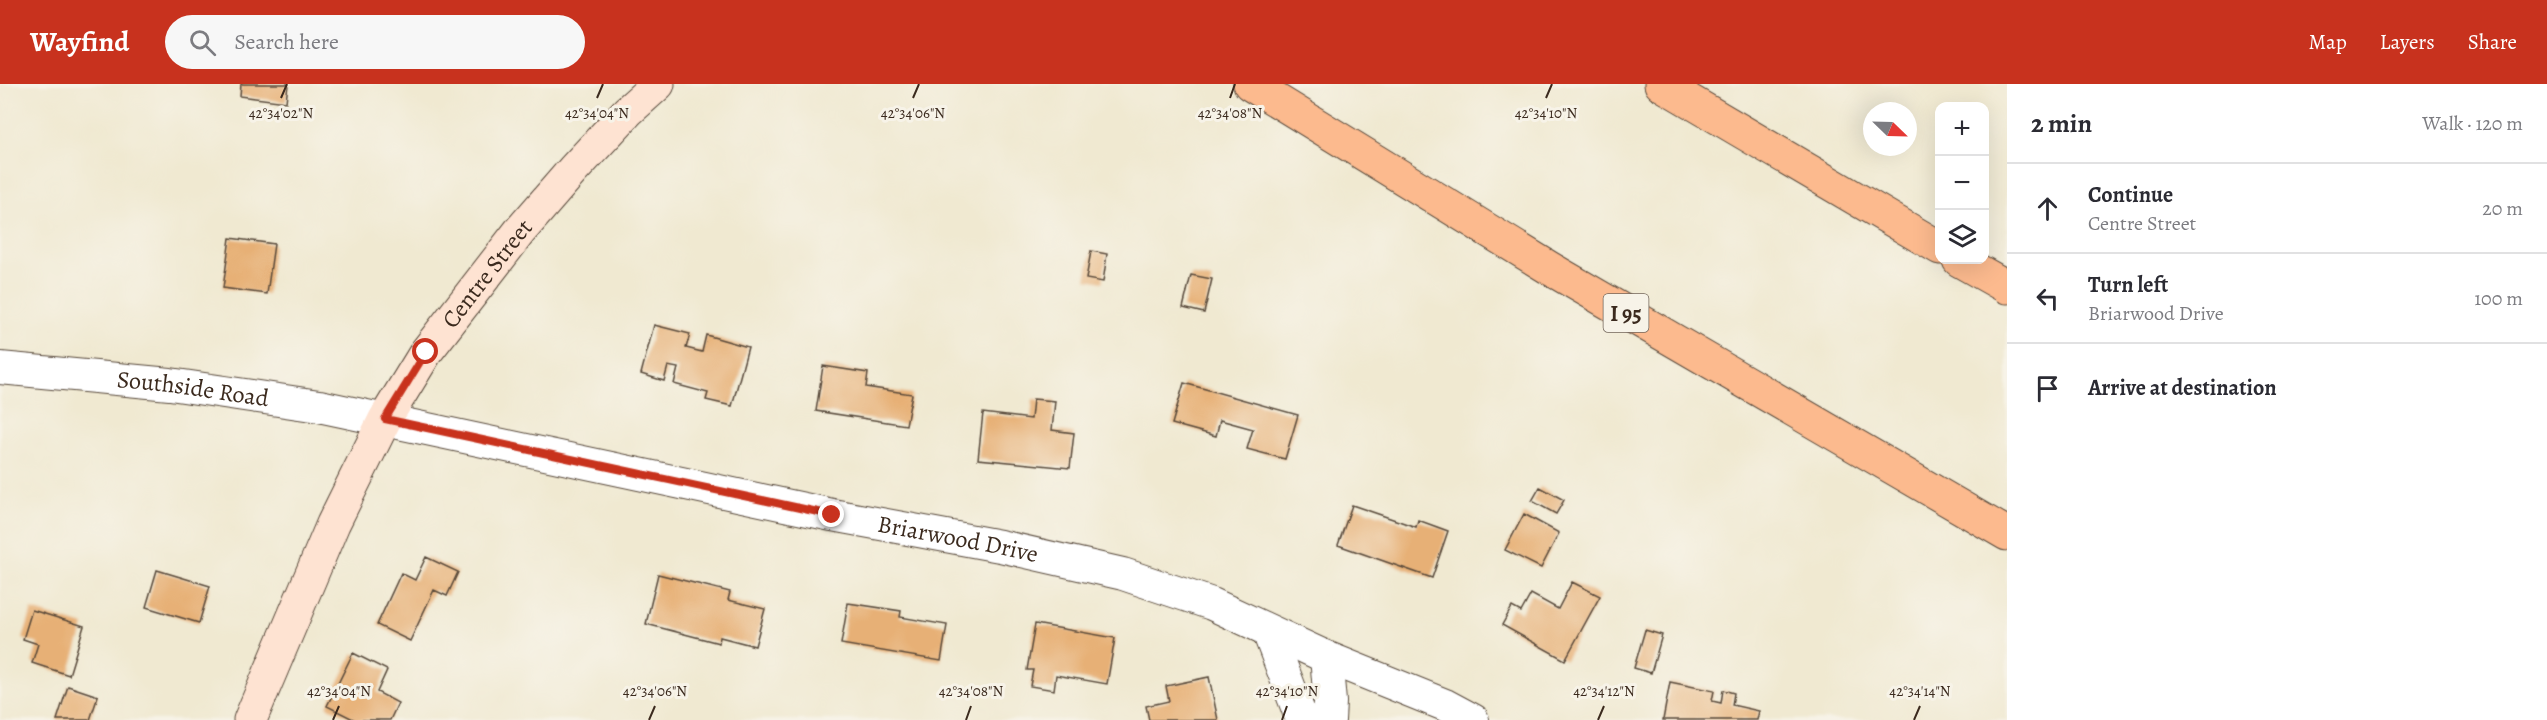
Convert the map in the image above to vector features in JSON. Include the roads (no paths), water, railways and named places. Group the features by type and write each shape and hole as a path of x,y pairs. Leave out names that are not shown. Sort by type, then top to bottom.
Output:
{"highway":[{"name":"I 95","path":"1250,84 1551,269 2007,534"},
{"path":"1660,84 1935,245"},
{"path":"1966,264 2007,288"}],"main road":[{"name":"Centre Street","path":"250,720 333,524 385,419 426,352 520,231 620,120 658,84"}],"street":[{"name":"Southside Road","path":"0,368 170,384 319,406 385,419"},
{"name":"Briarwood Drive","path":"385,419 832,515 1000,546 1123,574 1212,604 1268,632 1445,705 1473,720"},
{"path":"1268,632 1302,720"},
{"path":"1326,657 1330,702 1329,720"}]}
